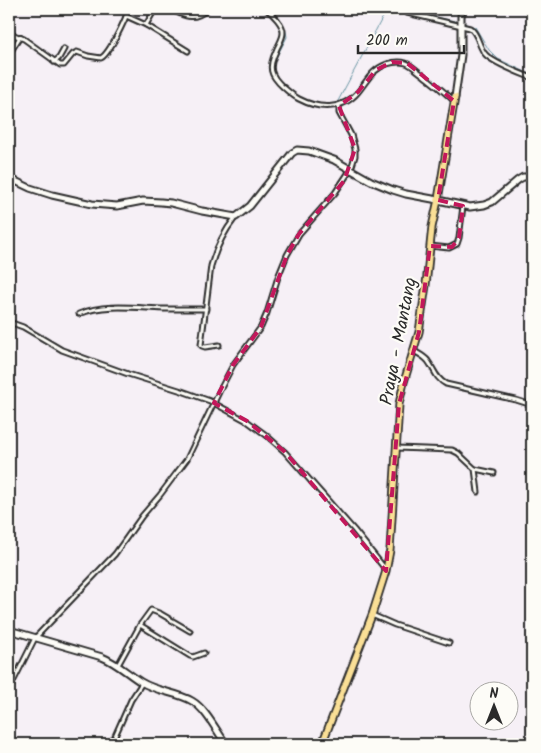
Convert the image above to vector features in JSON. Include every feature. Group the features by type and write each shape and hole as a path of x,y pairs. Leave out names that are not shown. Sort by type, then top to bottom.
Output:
{"main road":[{"name":"Praya - Mantang","path":"322,744 372,614 386,571 390,550 399,404 420,323 432,227 455,97"}],"street":[{"path":"9,33 20,37 54,62 64,65 77,52 98,58 103,57 129,9"},
{"path":"146,25 155,9"},
{"path":"170,9 189,17 198,16 208,9"},
{"path":"266,9 279,23 283,32 283,36 274,53 271,71 274,79 296,98 320,107 339,106 353,97 370,75 381,66 392,62 400,62 411,66 442,90 455,97"},
{"name":"Praya - Mantang","path":"455,97 461,56 461,16 463,9"},
{"path":"407,13 473,29 486,55 532,78"},
{"path":"126,16 146,25 188,51"},
{"path":"9,54 20,37"},
{"path":"54,62 60,57 64,49"},
{"path":"9,690 35,638 120,547 187,459 233,365 261,327 287,254 299,234 335,193 351,169 355,156 354,148 351,135 339,113 339,106"},
{"path":"219,345 205,347 201,345 214,258 226,232 236,217 250,206 292,153 297,150 309,151 334,160 371,181 393,190 470,208 484,206 492,202 518,180 523,177 532,177"},
{"path":"9,178 30,188 52,195 92,204 117,206 143,201 161,202 202,212 236,217"},
{"path":"430,246 449,248 457,244 463,206"},
{"path":"79,314 97,309 129,307 206,309"},
{"path":"9,322 23,327 62,350 214,403 247,421 285,452 359,536 386,571"},
{"path":"414,351 427,360 441,381 446,384 532,405"},
{"path":"397,448 452,450 458,453 475,469 494,473"},
{"path":"475,469 478,492"},
{"path":"118,666 140,625 151,610 190,631"},
{"path":"372,614 394,624 449,643"},
{"path":"140,625 190,656 193,657 204,653"},
{"path":"9,630 102,657 152,688 194,702 207,716 226,744"},
{"path":"110,744 131,700 142,682"}],"highlighted area":[{"path":"392,62 407,63 454,101 438,200 463,206 459,238 452,247 430,246 419,332 399,404 386,571 285,452 247,421 214,403 233,365 261,327 287,255 299,234 344,181 355,149 339,106 358,92 376,70"}],"waterway":[{"path":"270,9 281,22 287,37 275,60 273,71"},
{"path":"334,105 338,101 385,13 392,9 400,9 459,22"},
{"path":"463,23 475,27 489,50 498,59 532,75"},
{"path":"275,75 285,87"},
{"path":"303,99 323,105"}]}
